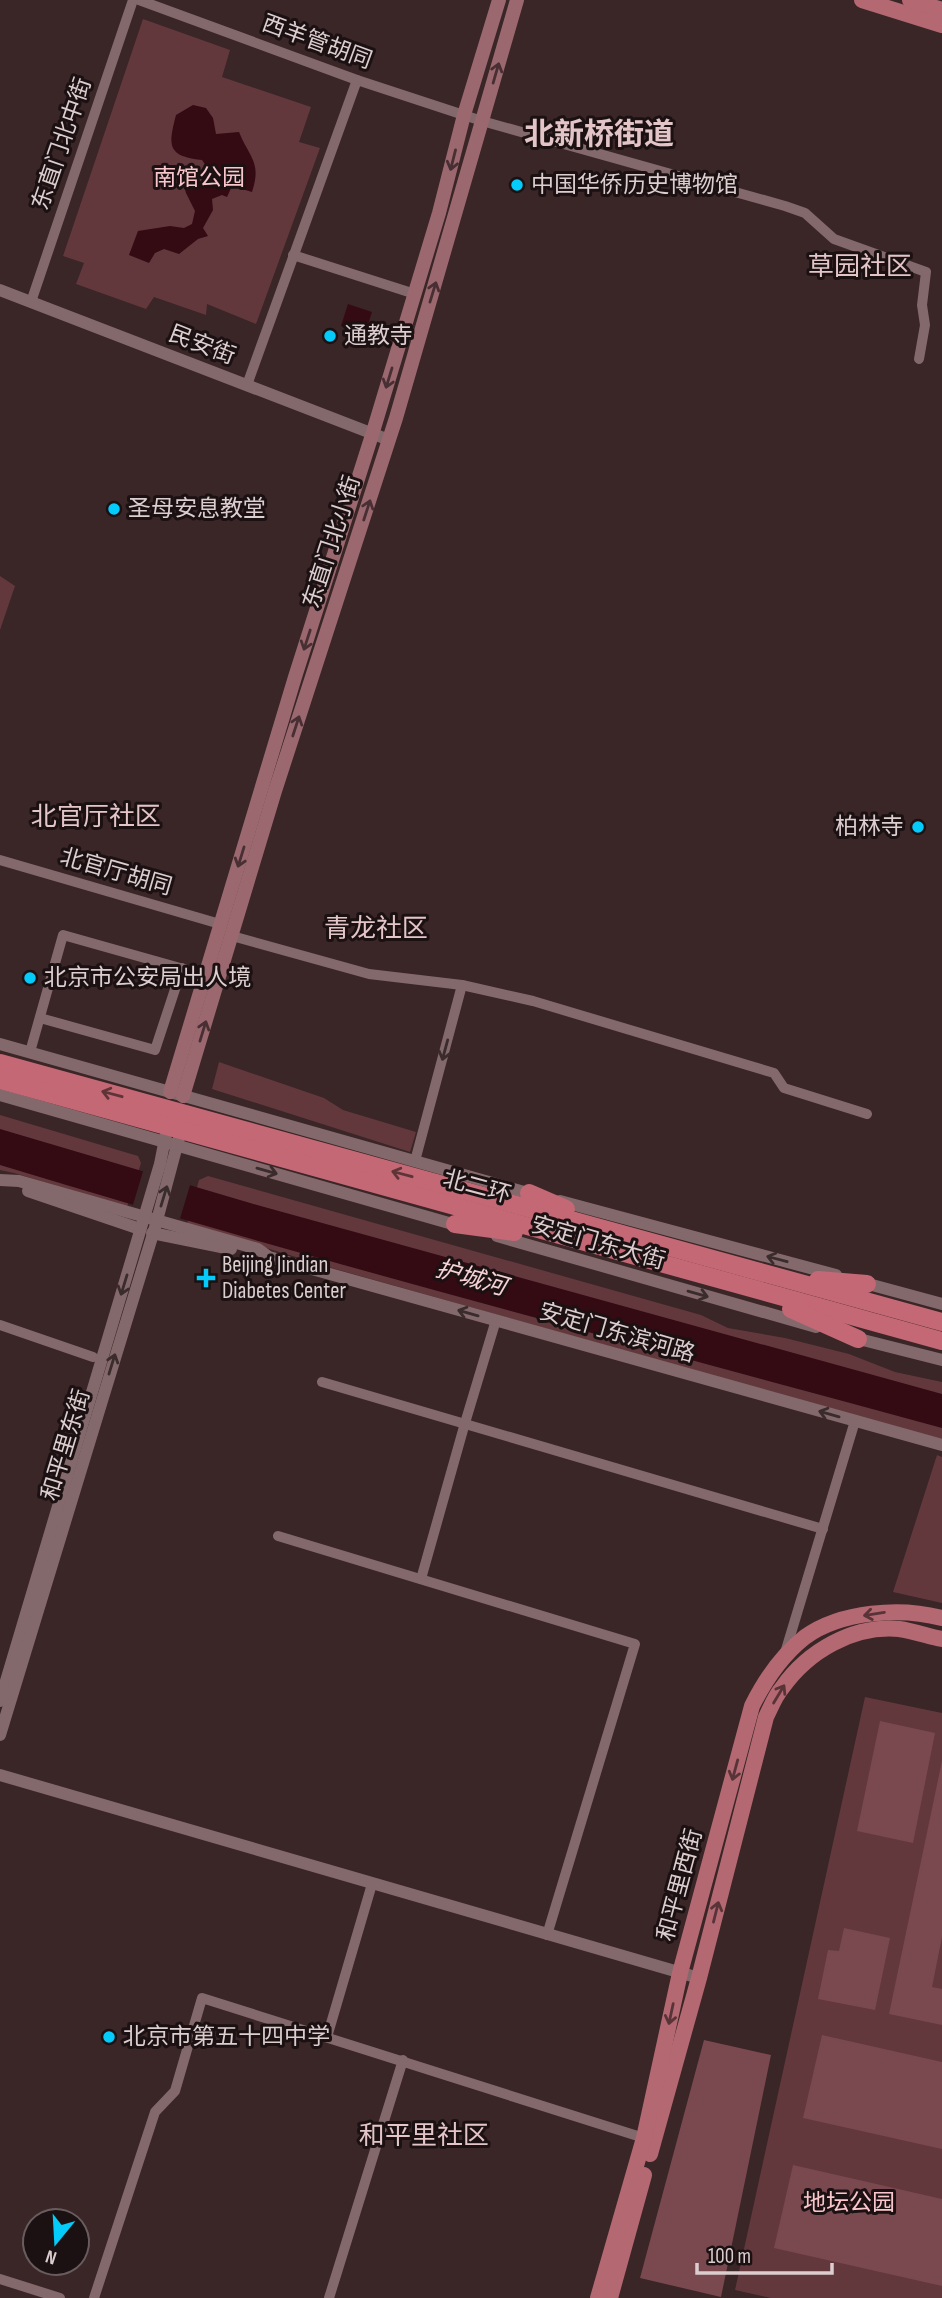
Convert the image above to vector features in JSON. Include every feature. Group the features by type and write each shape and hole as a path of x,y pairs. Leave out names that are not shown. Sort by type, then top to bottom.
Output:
{"highway":[{"name":"北二环","path":"0,1063 462,1208 627,1235 772,1276 942,1341"},
{"name":"北二环","path":"0,1080 744,1287 942,1322"},
{"path":"529,1193 627,1235"},
{"path":"772,1276 867,1284"},
{"path":"744,1287 858,1339"}],"main road":[{"name":"东直门北小街","path":"177,1094 232,936 268,789 439,213 464,115 499,0"},
{"name":"东直门北小街","path":"177,1094 220,924 389,440 517,0"},
{"path":"862,0 942,25"},
{"path":"910,0 942,10"},
{"name":"和平里西街","path":"598,2298 644,2138 680,1973 752,1706 765,1681 806,1637 844,1619 886,1612 942,1618"},
{"name":"和平里西街","path":"610,2298 699,1978 766,1717 782,1688 802,1665 831,1642 859,1632 898,1629 942,1639"}],"street":[{"name":"东直门北中街","path":"31,302 133,0"},
{"name":"西羊管胡同","path":"139,0 357,80 482,121 805,213 834,239 926,272 922,305 925,325 919,359"},
{"path":"247,385 357,80"},
{"path":"293,255 415,294"},
{"name":"民安街","path":"0,290 389,440"},
{"name":"北官厅胡同","path":"0,860 220,924"},
{"path":"30,1052 63,935 205,975"},
{"path":"232,936 369,974 463,985 533,1001 774,1073 784,1088 867,1114"},
{"path":"40,1018 155,1050 182,968"},
{"path":"415,1161 463,985"},
{"name":"安定门东大街","path":"0,1046 30,1052 529,1193 942,1304"},
{"path":"136,1135 149,1086"},
{"name":"和平里东街","path":"0,1735 166,1166 172,1144 177,1094"},
{"name":"安定门东大街","path":"0,1095 353,1196 462,1208 858,1339 942,1360"},
{"path":"240,1164 254,1115"},
{"path":"353,1196 367,1147"},
{"path":"0,1181 148,1226 269,1257"},
{"name":"安定门东滨河路","path":"0,1181 19,1181 258,1249 269,1257 942,1445"},
{"name":"和平里东街","path":"0,1701 6,1659 148,1226"},
{"path":"910,1352 926,1300"},
{"path":"421,1579 496,1321"},
{"path":"0,1325 93,1357"},
{"path":"322,1381 823,1529"},
{"path":"784,1658 855,1421"},
{"path":"278,1536 635,1644 547,1935"},
{"path":"0,1775 699,1978"},
{"path":"327,2037 372,1884"},
{"path":"94,2298 155,2112 175,2091 202,1998 644,2138"},
{"path":"329,2298 403,2060"},
{"path":"0,2279 60,2298"}],"green space":[{"name":"南馆公园","path":"143,19 230,50 222,77 311,107 299,142 320,148 256,324 207,304 206,315 154,297 146,309 76,284 84,263 63,256"},
{"path":"0,576 15,586 0,630"},
{"path":"219,1062 324,1098 343,1110 416,1132 410,1152 212,1089"},
{"path":"0,1115 138,1156 141,1163 127,1207 0,1170"},
{"path":"208,1176 701,1315 728,1328 785,1338 849,1354 895,1372 942,1382 942,1440 332,1268 187,1224 199,1180"},
{"path":"937,1455 942,1457 942,1603 893,1592"},
{"name":"地坛公园","path":"865,1697 942,1713 942,2298 771,2298 735,2290"},
{"path":"880,1721 935,1733 913,1843 857,1831"},
{"path":"942,1761 942,1937 932,1987 942,1989 942,2025 889,2014"},
{"path":"844,1928 890,1938 875,2010 818,1999 828,1950 839,1951"},
{"path":"822,2035 942,2062 942,2149 803,2118"},
{"path":"704,2040 771,2055 721,2297 640,2278"},
{"path":"793,2165 942,2199 942,2286 774,2248"}],"water":[{"path":"193,105 206,108 213,118 216,134 239,132 255,166 255,182 252,192 232,186 227,197 222,195 212,199 213,210 203,228 208,236 198,239 179,254 164,249 155,253 149,263 129,255 138,231 170,226 184,228 192,224 195,211 182,179 187,175 196,177 203,186 210,183 209,170 202,160 182,156 176,152 171,142 176,115"},
{"path":"348,304 372,312 365,334 341,326"},
{"name":"护城河","path":"0,1129 257,1205 942,1394 942,1428 352,1267 0,1165"}],"pier":[{"path":"144,1168 191,1182 179,1222 132,1208"}],"place":[{"name":"中国华侨历史博物馆","path":"517,185"},
{"name":"通教寺","path":"330,336"},
{"name":"圣母安息教堂","path":"114,509"},
{"name":"柏林寺","path":"918,827"},
{"name":"北京市公安局出人境","path":"30,978"},
{"name":"Beijing Jindian Diabetes Center","path":"206,1278"},
{"name":"北京市第五十四中学","path":"109,2037"}],"district":[{"name":"北新桥街道","path":"599,135"},
{"name":"草园社区","path":"860,267"},
{"name":"北官厅社区","path":"96,817"},
{"name":"青龙社区","path":"376,929"},
{"name":"和平里社区","path":"424,2136"}]}
